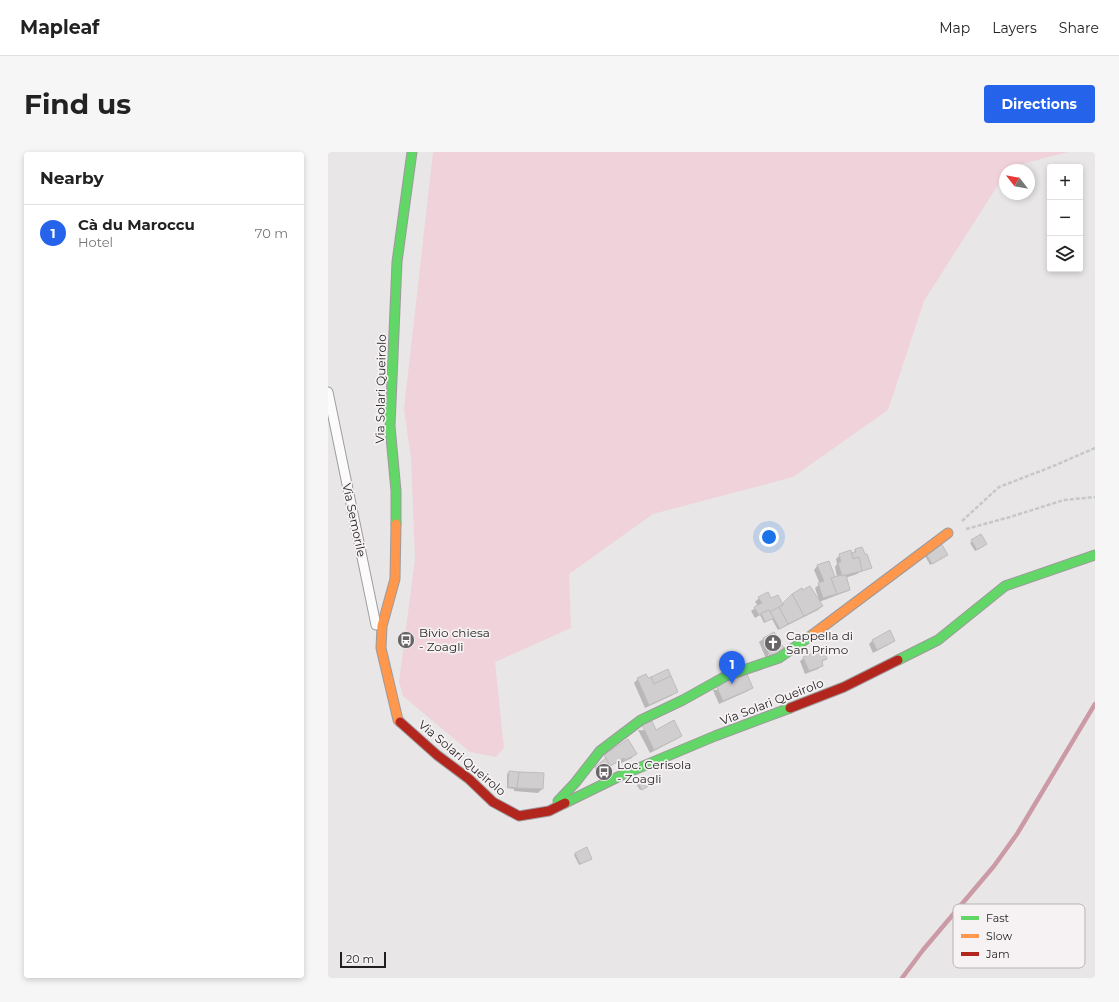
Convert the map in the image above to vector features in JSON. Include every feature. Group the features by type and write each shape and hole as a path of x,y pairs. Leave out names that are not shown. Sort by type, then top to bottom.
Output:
{"street":[{"name":"Via Solari Queirolo","path":"412,152 397,262 390,426 396,491 395,579 382,626 381,648 398,720 493,802 519,816 549,811 622,775 715,736 844,687 938,640 1005,586 1095,555"},
{"path":"549,811 575,783 600,751 641,720 683,700 726,676 779,658 829,623 948,533"}],"lane":[{"name":"Via Semorile","path":"328,392 381,648"}],"path":[{"path":"948,533 999,487 1095,448"},
{"path":"948,533 1010,517 1064,500 1095,497"}],"shaded area":[{"path":"433,152 1068,152 1022,164 999,164 999,183 924,301 888,410 793,477 653,514 569,574 571,628 495,662 504,748 496,757 470,752 403,696 399,682 415,559 411,459 404,409"}],"building":[{"path":"981,534 987,544 977,550 971,540"},
{"path":"941,543 948,555 932,564 925,552"},
{"path":"862,547 865,554 867,554 872,568 862,571 859,557 853,559 852,553 856,552 855,549"},
{"path":"851,550 853,559 859,557 862,571 842,576 838,563 841,562 839,554"},
{"path":"829,561 835,577 831,578 837,594 823,598 818,583 824,581 817,565"},
{"path":"846,575 850,590 837,594 831,578"},
{"path":"810,586 823,606 804,616 792,594 802,588 803,590"},
{"path":"768,592 771,598 778,595 783,605 770,612 769,610 759,615 754,607 762,603 758,597"},
{"path":"792,594 804,616 788,624 779,607 783,605 783,603"},
{"path":"779,607 788,624 780,629 770,612"},
{"path":"769,610 774,618 765,622 761,613"},
{"path":"890,630 895,641 877,650 872,640"},
{"name":"Cappella di San Primo","path":"774,632 785,650 771,658 763,638"},
{"path":"823,649 827,659 822,661 823,666 809,671 803,657"},
{"path":"668,669 671,676 654,684 651,677"},
{"path":"746,672 753,688 723,701 716,685"},
{"path":"646,674 648,678 651,677 654,684 671,676 678,692 649,705 637,678"},
{"path":"674,720 682,736 654,750 642,725 652,721 656,730"},
{"path":"628,739 637,754 625,760 624,758 610,766 604,755"},
{"path":"606,758 610,766 598,773 595,767"},
{"path":"509,771 519,772 517,788 508,787"},
{"path":"519,772 544,773 543,789 517,788"},
{"path":"646,777 650,785 642,790 637,782"},
{"path":"587,847 592,859 580,864 575,853"}],"waterway":[{"path":"962,904 994,866 1017,834 1095,704"},
{"path":"902,978 953,915"}],"traffic: fast":[{"path":"396,524 396,491 390,426 397,262 412,152"},
{"path":"898,660 938,640 1005,586 1095,555"},
{"path":"558,801 575,783 600,751 641,720 683,700 726,676 779,658 812,635"},
{"path":"565,803 622,775 715,736 790,708"}],"traffic: slow":[{"path":"396,524 395,579 382,626 381,648 398,720 400,722"},
{"path":"812,635 948,533"}],"traffic: jam":[{"path":"790,708 844,687 898,660"},
{"path":"400,722 437,755 469,779 493,802 519,816 549,811 565,803"}],"place":[{"name":"Bivio chiesa - Zoagli","path":"406,640"},
{"name":"Cappella di San Primo","path":"773,643"},
{"name":"Cà du Maroccu","path":"732,684"},
{"name":"Loc. Cerisola - Zoagli","path":"604,772"}]}
